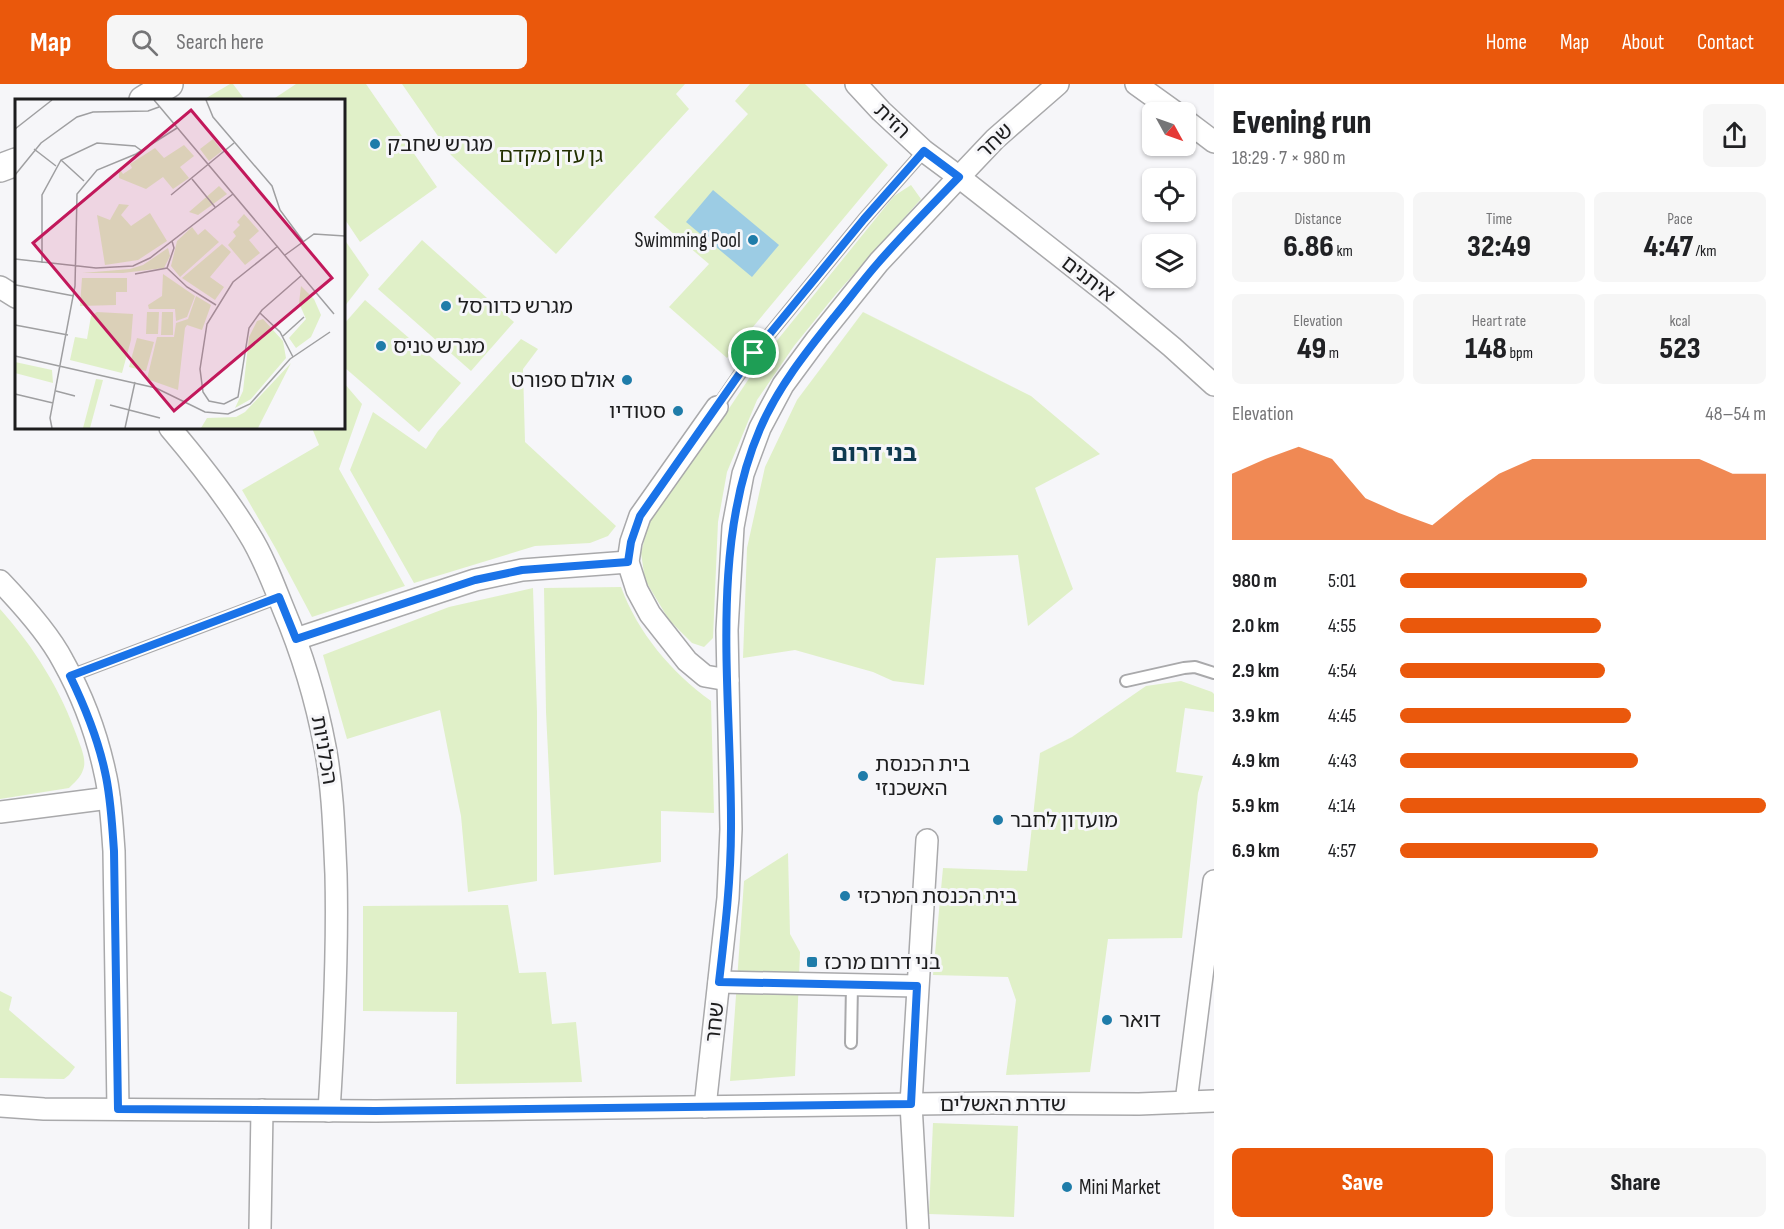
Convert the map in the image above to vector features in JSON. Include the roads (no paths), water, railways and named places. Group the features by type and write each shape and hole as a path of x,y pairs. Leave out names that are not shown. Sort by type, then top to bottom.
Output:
{"street":[{"path":"145,99 169,84"},
{"name":"הזית","path":"856,84 924,151 959,177"},
{"name":"שחר","path":"705,1107 728,898 731,829 727,630 733,527 743,474 760,428 783,386 817,339 879,262 995,139 1058,84"},
{"path":"1136,84 1160,102"},
{"path":"1196,128 1214,142"},
{"path":"0,168 15,162"},
{"name":"איתנים","path":"959,177 1112,297 1214,385"},
{"path":"0,287 15,296"},
{"path":"717,407 640,516 631,542 628,562 637,590 650,614 687,662 705,676 728,680"},
{"name":"הכלניות","path":"171,429 220,491 250,535 296,639 314,698 332,792 337,927 336,1001 328,1111"},
{"path":"296,639 475,580 522,570 628,562"},
{"path":"0,581 17,598 63,659 94,733 105,773 114,851 118,1109"},
{"path":"0,812 109,798"},
{"path":"918,1229 911,1104 927,840"},
{"path":"1186,1102 1214,881"},
{"path":"719,982 917,986"},
{"name":"שדרת האשלים","path":"0,1106 44,1109 328,1111 993,1103 1139,1104 1214,1101"},
{"path":"260,1229 262,1110"}],"lane":[{"path":"717,407 754,353 783,317 924,151"},
{"path":"70,676 279,597"},
{"path":"1126,681 1184,668 1196,667 1214,673"},
{"path":"850,1043 852,985"}],"water":[{"path":"713,190 779,245 752,277 686,222"}],"place":[{"name":"מגרש שחבק","path":"375,144"},
{"name":"Swimming Pool","path":"753,240"},
{"name":"מגרש כדורסל","path":"446,306"},
{"name":"מגרש טניס","path":"381,346"},
{"name":"אולם ספורט","path":"627,380"},
{"name":"סטודיו","path":"678,411"},
{"name":"בית הכנסת האשכנזי","path":"863,776"},
{"name":"מועדון לחבר","path":"998,820"},
{"name":"בית הכנסת המרכזי","path":"845,896"},
{"name":"בני דרום מרכז","path":"812,962"},
{"name":"דואר","path":"1107,1020"},
{"name":"Mini Market","path":"1067,1187"}],"district":[{"name":"בני דרום","path":"874,453"}],"park label":[{"name":"גן עדן מקדם","path":"551,155"}]}
